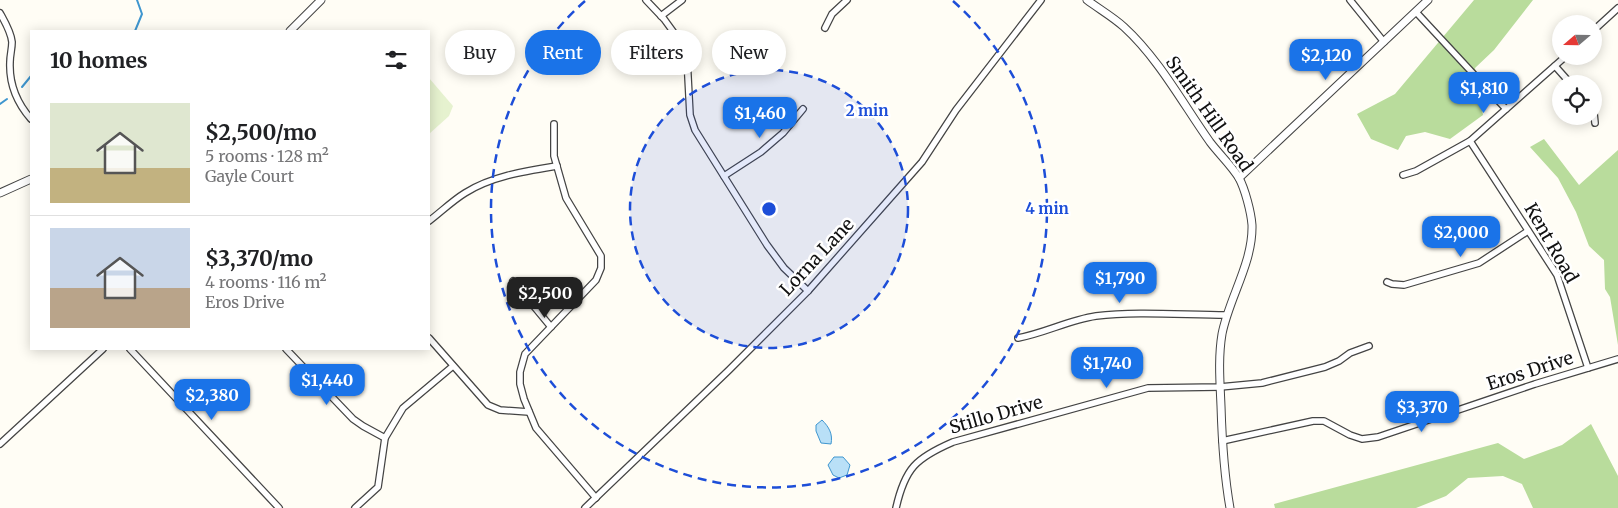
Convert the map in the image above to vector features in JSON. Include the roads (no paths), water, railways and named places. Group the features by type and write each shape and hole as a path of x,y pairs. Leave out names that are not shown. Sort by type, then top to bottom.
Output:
{"street":[{"path":"291,30 321,0"},
{"path":"646,0 680,41 687,58 690,115 695,130 767,245 784,268 808,291"},
{"path":"661,16 682,0"},
{"path":"825,28 832,14 847,0"},
{"name":"Lorna Lane","path":"585,508 808,291 922,162 956,110 1041,0"},
{"name":"Smith Hill Road","path":"1088,0 1124,28 1169,81 1212,145 1239,178 1250,209 1252,225 1250,242 1243,269 1226,315 1220,359 1222,441 1230,508"},
{"path":"1350,0 1384,42"},
{"path":"1239,178 1428,0"},
{"path":"1602,23 1618,8"},
{"path":"1416,12 1506,109"},
{"path":"0,13 9,31 12,43 10,64 15,94 30,117"},
{"path":"1403,174 1416,171 1470,141 1555,66 1563,75"},
{"path":"724,176 768,146 783,133 803,109"},
{"path":"554,124 554,156 566,198 602,256 601,268 596,280 525,354 520,372 520,384 536,428 596,498"},
{"name":"Kent Road","path":"1470,141 1557,275 1588,368"},
{"path":"430,221 464,193 482,184 557,166"},
{"path":"0,193 30,179"},
{"path":"1387,282 1404,285 1479,263 1528,231"},
{"path":"513,281 551,327"},
{"path":"1018,338 1031,336 1096,316 1120,314 1226,315"},
{"path":"430,339 488,405 500,410 529,412"},
{"name":"Stillo Drive","path":"896,508 901,488 915,464 930,451 953,442 1148,388 1220,387 1262,383 1325,367 1339,361 1350,353 1369,346"},
{"path":"0,444 102,350"},
{"path":"131,350 279,508"},
{"path":"287,350 354,419 385,438"},
{"name":"Eros Drive","path":"1222,441 1313,421 1324,421 1350,435 1362,439 1378,437 1618,358"},
{"path":"355,508 378,486 385,438 404,408 453,366"}],"water":[{"path":"822,420 830,431 831,444 821,443 816,431 816,425"},
{"path":"834,457 843,457 850,465 847,475 839,478 833,475 828,465"}],"waterway":[{"path":"135,30 142,14 137,0"},
{"path":"22,87 30,77"},
{"path":"0,104 7,99"}]}
